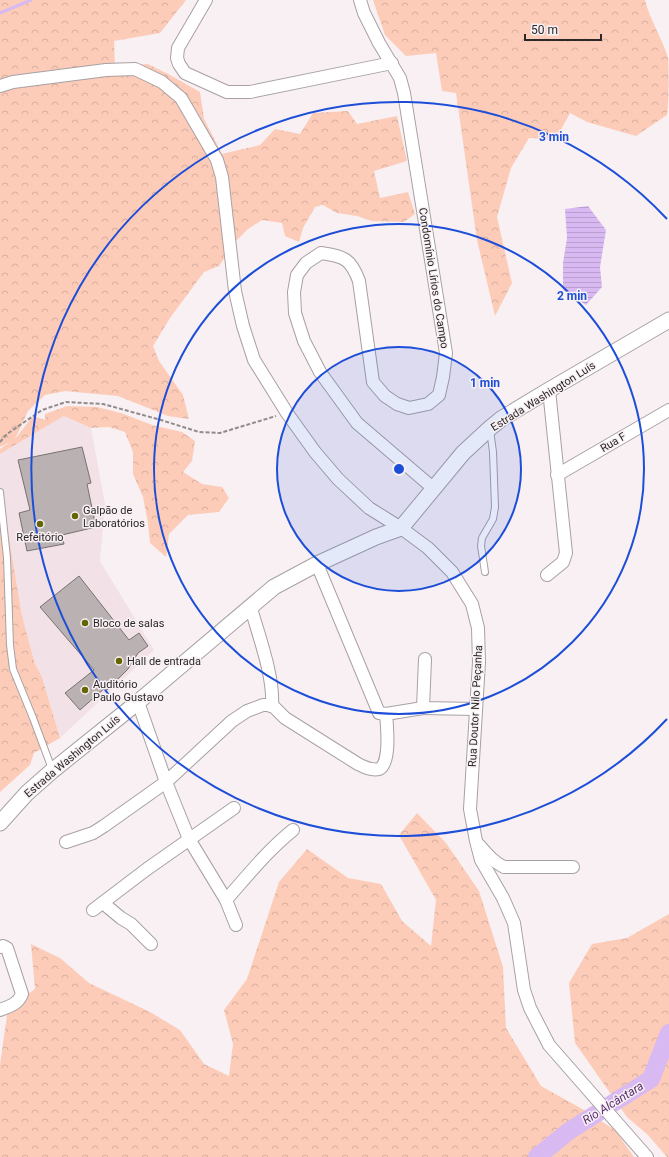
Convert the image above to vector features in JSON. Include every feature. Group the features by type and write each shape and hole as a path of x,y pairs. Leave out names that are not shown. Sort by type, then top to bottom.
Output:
{"street":[{"path":"206,0 178,48 177,58 184,73 228,92 250,92 392,63"},
{"name":"Condomínio Lírios do Campo","path":"360,0 364,13 379,44 400,78 404,93 446,353 439,395 428,404 409,408 397,404 385,396 373,382 359,281 354,267 340,255 322,253 306,263 298,275 294,292 295,313 304,341 320,372 357,422 433,488"},
{"name":"Rua Doutor Nilo Peçanha","path":"0,86 13,82 106,70 135,69 162,82 181,98 217,160 222,177 235,291 243,326 254,360 287,413 315,452 338,479 369,508 401,528 428,548 452,572 472,604 478,628 479,662 470,809 481,860 503,898 514,923 524,990 530,1008 549,1045 646,1157"},
{"name":"Estrada Washington Luís","path":"0,823 27,793 52,771 138,702 274,587 317,564 376,536 401,528 463,454 490,428 549,390 669,320"},
{"path":"547,575 563,562 566,553 549,390"},
{"name":"Rua F","path":"557,475 669,410"},
{"path":"317,564 379,713 386,714 423,708 476,708"},
{"path":"251,608 263,648 273,694 272,706"},
{"path":"423,708 425,659"},
{"path":"138,702 166,782 189,839 226,900 236,925"},
{"path":"66,842 93,833 166,782 232,722 247,711 263,705 272,706 285,718 368,769 378,769 382,767 386,760 388,737 386,714"},
{"path":"94,910 189,839 234,808"},
{"path":"226,900 276,843 293,830"},
{"name":"Rua Doutor Nilo Peçanha","path":"476,841 489,857 497,864 504,867 572,867"},
{"path":"103,903 135,927 151,944"},
{"path":"0,947 3,946 7,948 22,994 16,1003 0,1010"}],"lane":[{"path":"485,572 481,546 482,538 493,519 495,507 490,428"},
{"path":"0,492 7,558 12,670 33,718 52,771"}],"path":[{"path":"0,442 7,434 42,410 66,402 104,404 199,432 220,433 287,413"}],"shaded area":[{"path":"588,206 606,230 600,267 602,287 586,305 563,290 563,263 567,238 565,209"},
{"path":"64,416 91,428 105,504 100,561 154,650 60,738 42,677 35,664 22,616 0,484 0,454"}],"green space":[{"path":"0,0 186,0 160,33 114,41 115,66 148,64 200,92 204,119 222,154 260,145 275,129 300,134 313,113 348,111 357,124 397,116 407,161 374,171 380,198 408,192 415,214 404,222 372,221 357,216 337,213 323,205 315,207 303,228 299,242 285,236 282,223 262,220 248,229 236,241 219,266 204,272 170,318 153,346 159,361 183,395 189,419 168,416 118,396 65,391 45,395 28,411 15,439 33,416 45,420 45,414 67,406 97,407 121,413 152,425 182,432 195,441 192,461 183,472 202,484 222,487 229,498 219,512 188,515 169,534 166,557 150,543 143,497 133,474 133,452 125,432 109,427 91,428 64,416 0,454 0,449 10,442 0,447"},
{"path":"373,0 645,0 668,58 669,70 667,115 636,136 587,122 570,113 556,139 529,138 511,168 497,217 512,283 495,316 477,240 456,93 442,91 436,53 406,56 385,35"},
{"path":"0,484 22,616 35,664 42,677 60,738 34,753 30,765 0,792"},
{"path":"417,813 446,843 479,891 503,967 506,1028 541,1086 584,1110 615,1130 634,1157 0,1157 0,1065 8,1008 35,989 31,944 60,958 89,983 150,1012 180,1030 204,1064 229,1076 233,1044 224,1010 247,979 279,882 307,849 348,878 381,884 402,921 431,946 436,900 399,835"},
{"path":"669,914 669,1157 667,1157 648,1135 627,1117 575,1043 569,983 592,944 627,938"}],"building":[{"path":"82,447 91,483 87,484 96,527 62,535 64,544 27,551 19,513 30,510 18,460"},
{"name":"Bloco de salas","path":"79,576 129,640 139,633 148,646 138,653 128,669 107,690 105,688 80,710 65,693 94,670 40,607"}],"waterway":[{"path":"0,13 31,0"},
{"name":"Rio Alcântara","path":"537,1157 569,1131 651,1079 669,1033"}],"place":[{"name":"Galpão de Laboratórios","path":"75,516"},
{"name":"Refeitório","path":"40,524"},
{"name":"Bloco de salas","path":"85,623"},
{"name":"Hall de entrada","path":"119,661"},
{"name":"Auditório Paulo Gustavo","path":"85,690"}]}
